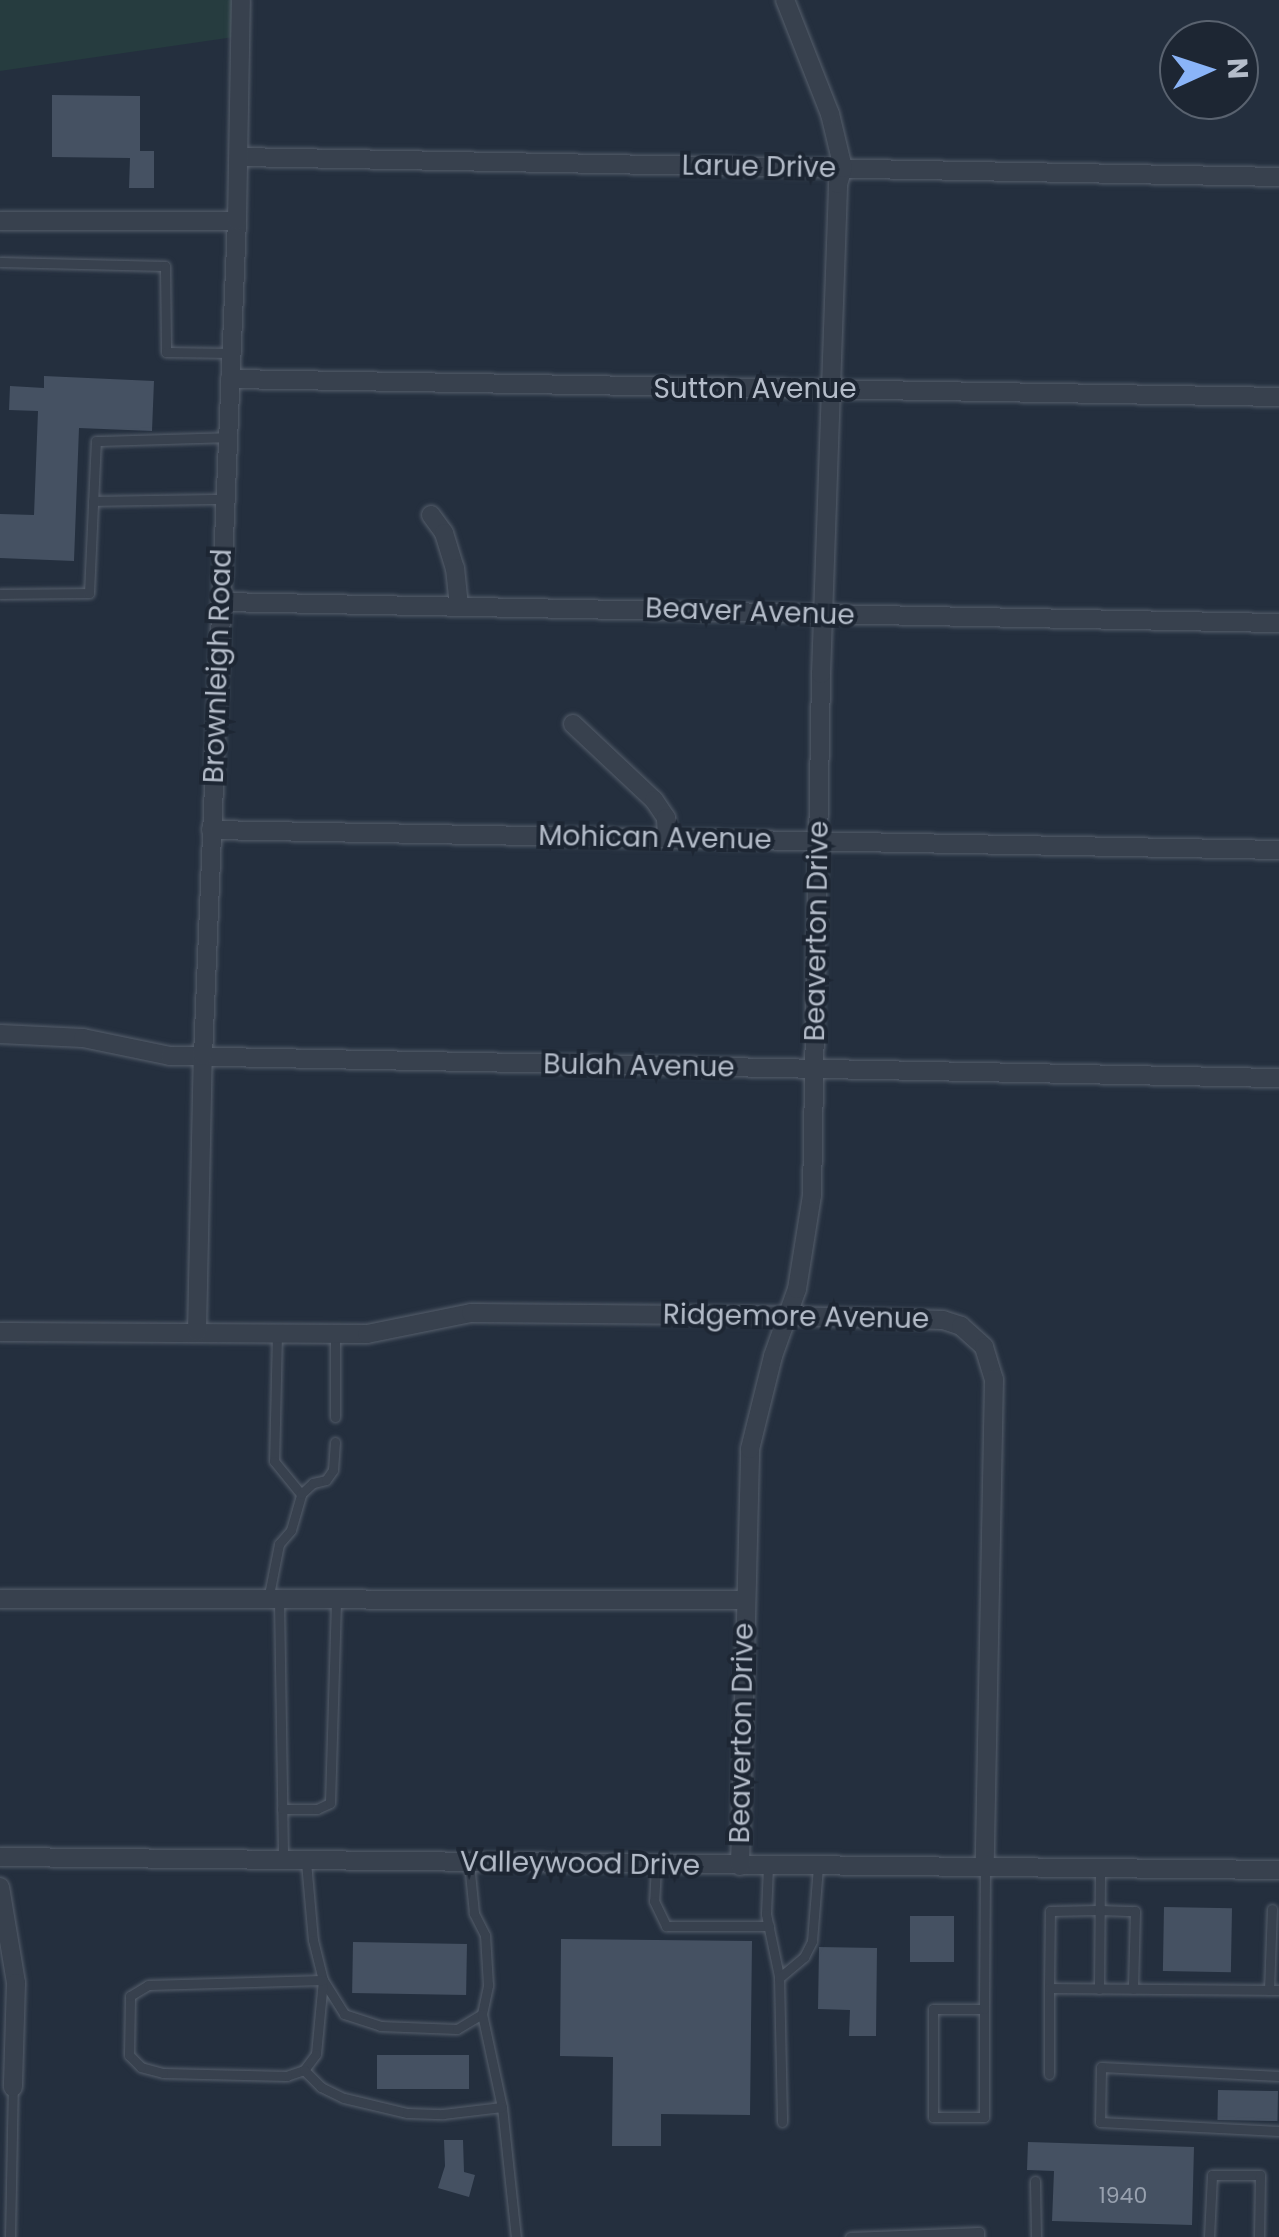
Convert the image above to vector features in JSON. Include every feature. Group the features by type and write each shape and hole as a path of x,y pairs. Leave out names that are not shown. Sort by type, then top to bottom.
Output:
{"street":[{"name":"Brownleigh Road","path":"197,1332 202,1056 238,221 242,0"},
{"name":"Beaverton Drive","path":"740,1866 750,1449 768,1372 788,1316 806,1245 815,1070 838,184 842,168 830,114 785,0"},
{"name":"Larue Drive","path":"240,157 1279,177"},
{"path":"0,221 238,221"},
{"name":"Sutton Avenue","path":"230,379 1279,397"},
{"path":"432,515 444,534 455,568 459,604"},
{"name":"Beaver Avenue","path":"221,602 1279,623"},
{"path":"573,724 654,800 666,818 667,838"},
{"name":"Mohican Avenue","path":"211,830 1279,850"},
{"name":"Bulah Avenue","path":"0,1034 83,1038 170,1056 1279,1078"},
{"name":"Ridgemore Avenue","path":"0,1332 335,1334 391,1331 471,1313 943,1320 975,1335 991,1362 984,1868"},
{"path":"0,1599 745,1600"},
{"name":"Valleywood Drive","path":"0,1858 1279,1870"},
{"path":"0,1887 16,1984 13,2087"}],"lane":[{"path":"0,262 165,266 166,352 232,354"},
{"path":"0,594 89,593 96,442 228,436"},
{"path":"93,501 225,499"},
{"path":"277,1333 274,1461 301,1494"},
{"path":"334,1417 335,1334"},
{"path":"283,1862 273,1600 279,1544 291,1530 301,1494 313,1483 326,1480 334,1470 335,1442"},
{"path":"282,1809 316,1809 330,1802 336,1600"},
{"path":"306,1862 313,1940 322,1980 316,2054 304,2070 287,2076 163,2073 141,2068 128,2054 130,1996 148,1985 322,1980"},
{"path":"468,1864 474,1913 484,1935 488,1986 482,2014 502,2107 512,2236"},
{"path":"656,1866 654,1901 666,1926 769,1926"},
{"path":"768,1866 769,1926 779,1978 782,2122"},
{"path":"779,1978 804,1957 812,1941 818,1867"},
{"path":"984,1868 984,2009 984,2117 934,2117 934,2009 984,2009"},
{"path":"1098,1988 1100,1871"},
{"path":"1048,1988 1274,1990 1272,1909"},
{"path":"1049,2074 1050,1911 1135,1911 1133,1989"},
{"path":"322,1980 344,2014 380,2026 456,2028 482,2014"},
{"path":"1279,2076 1102,2067 1100,2122 1279,2131"},
{"path":"304,2070 321,2087 344,2098 407,2113 443,2114 502,2107"},
{"path":"10,2237 13,2087"},
{"path":"1209,2237 1212,2175 1260,2175 1259,2237"},
{"path":"1035,2181 1036,2237"},
{"path":"850,2236 979,2232 979,2237"}],"green space":[{"path":"0,0 232,0 234,37 0,71"}],"building":[{"path":"52,95 140,96 140,151 154,151 154,188 129,188 130,158 52,157"},
{"path":"44,376 154,381 152,431 79,428 74,561 0,558 0,514 34,515 38,411 9,410 10,386 44,388"},
{"path":"1164,1907 1232,1908 1231,1972 1163,1971"},
{"path":"910,1916 954,1916 954,1962 910,1962"},
{"path":"561,1939 752,1941 750,2115 661,2114 661,2146 612,2146 613,2057 560,2056"},
{"path":"353,1942 467,1944 466,1995 352,1993"},
{"path":"819,1947 877,1948 876,2036 849,2036 850,2010 818,2009"},
{"path":"377,2055 469,2055 469,2089 377,2089"},
{"path":"1218,2090 1278,2091 1277,2121 1217,2120"},
{"path":"444,2140 463,2140 464,2172 475,2175 469,2197 438,2188 445,2166"},
{"path":"1028,2142 1194,2147 1192,2225 1052,2221 1054,2171 1027,2170"}]}
